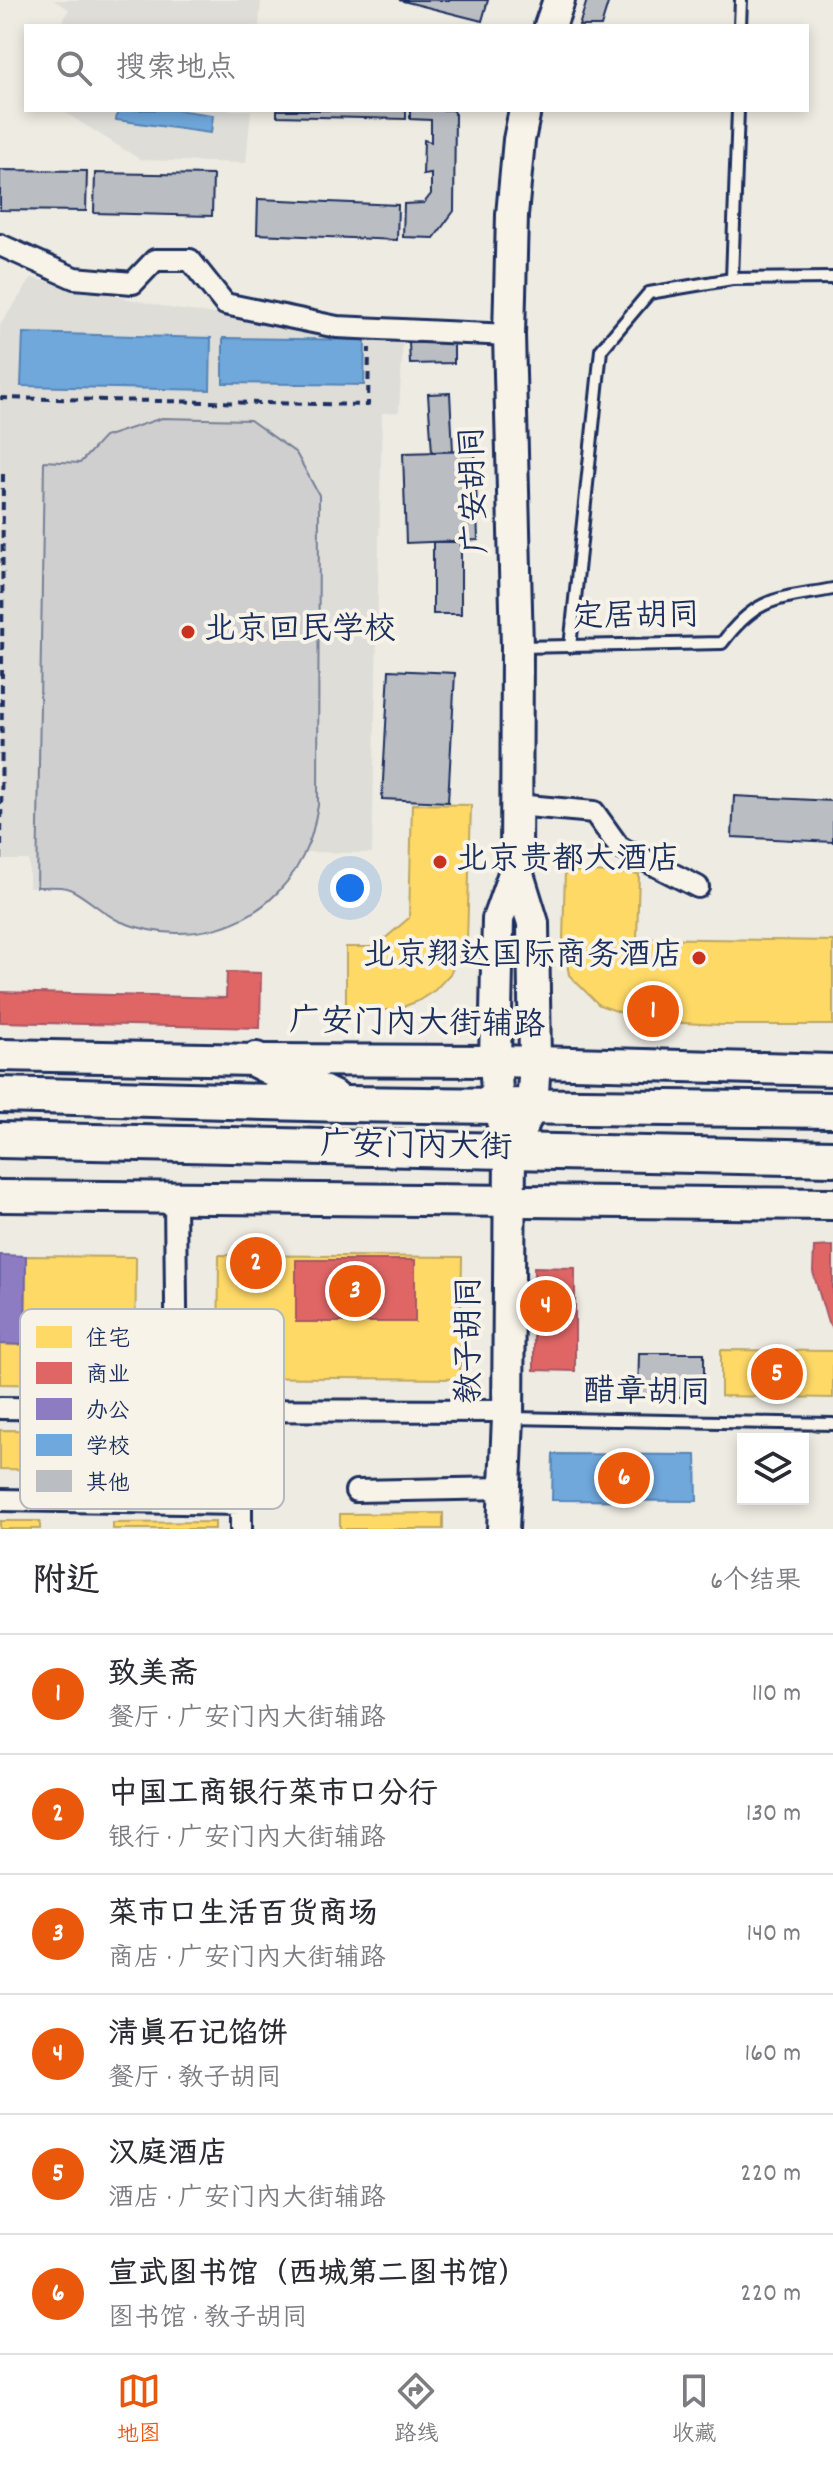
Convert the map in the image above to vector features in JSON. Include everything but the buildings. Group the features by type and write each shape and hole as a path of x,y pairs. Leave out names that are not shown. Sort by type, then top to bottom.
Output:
{"main road":[{"path":"256,1060 346,1104"},
{"name":"广安门内大街","path":"0,1095 346,1104 833,1110"},
{"name":"广安门内大街","path":"0,1140 833,1158"}],"street":[{"path":"551,24 559,0"},
{"name":"广安胡同","path":"525,112 512,215 509,335 517,647 516,868 533,923 535,1063 532,1106"},
{"path":"0,245 74,278 133,283 155,260 190,260 225,304 337,327 509,335"},
{"path":"516,805 594,812 619,847 698,887"},
{"name":"广安胡同","path":"510,1151 498,1106 495,1061 498,919 516,868"},
{"name":"广安门内大街辅路","path":"0,1055 495,1061 833,1070"},
{"path":"510,1151 532,1106"},
{"name":"教子胡同","path":"503,1529 508,1414 510,1151"},
{"path":"0,1196 833,1204"},
{"path":"175,1197 176,1309"},
{"path":"0,1408 20,1408"},
{"path":"284,1411 508,1414"},
{"path":"356,1491 505,1488"},
{"path":"0,1500 20,1500"}],"lane":[{"path":"740,24 741,0"},
{"path":"732,279 738,112"},
{"path":"570,647 601,350 649,293 732,279 833,278"},
{"name":"定居胡同","path":"517,647 722,643 738,621 766,601 833,589"},
{"name":"醋章胡同","path":"508,1414 833,1424"}],"path":[{"path":"0,398 368,405 369,329"},
{"path":"1,860 3,471"}],"shaded area":[{"path":"53,0 261,0 259,24 61,24 69,9"},
{"path":"64,112 251,112 246,163 141,160"},
{"name":"北京回民学校","path":"32,278 175,309 403,338 399,412 382,413 372,853 304,852 290,878 262,908 227,927 186,935 148,930 117,920 69,888 29,887 29,860 0,860 0,325"},
{"path":"162,418 250,420 296,453 319,495 318,806 311,838 295,870 277,892 256,910 232,923 205,931 177,933 148,930 119,921 67,888 37,887 44,461 80,463 104,437"}],"place":[{"name":"北京回民学校","path":"188,632"},
{"name":"北京贵都大酒店","path":"440,862"},
{"name":"北京翔达国际商务酒店","path":"699,958"},
{"name":"致美斋","path":"653,1011"},
{"name":"中国工商银行菜市口分行","path":"256,1263"},
{"name":"菜市口生活百货商场","path":"355,1291"},
{"name":"清真石记馅饼","path":"546,1306"},
{"name":"汉庭酒店","path":"777,1374"},
{"name":"宣武图书馆（西城第二图书馆）","path":"624,1478"}]}
